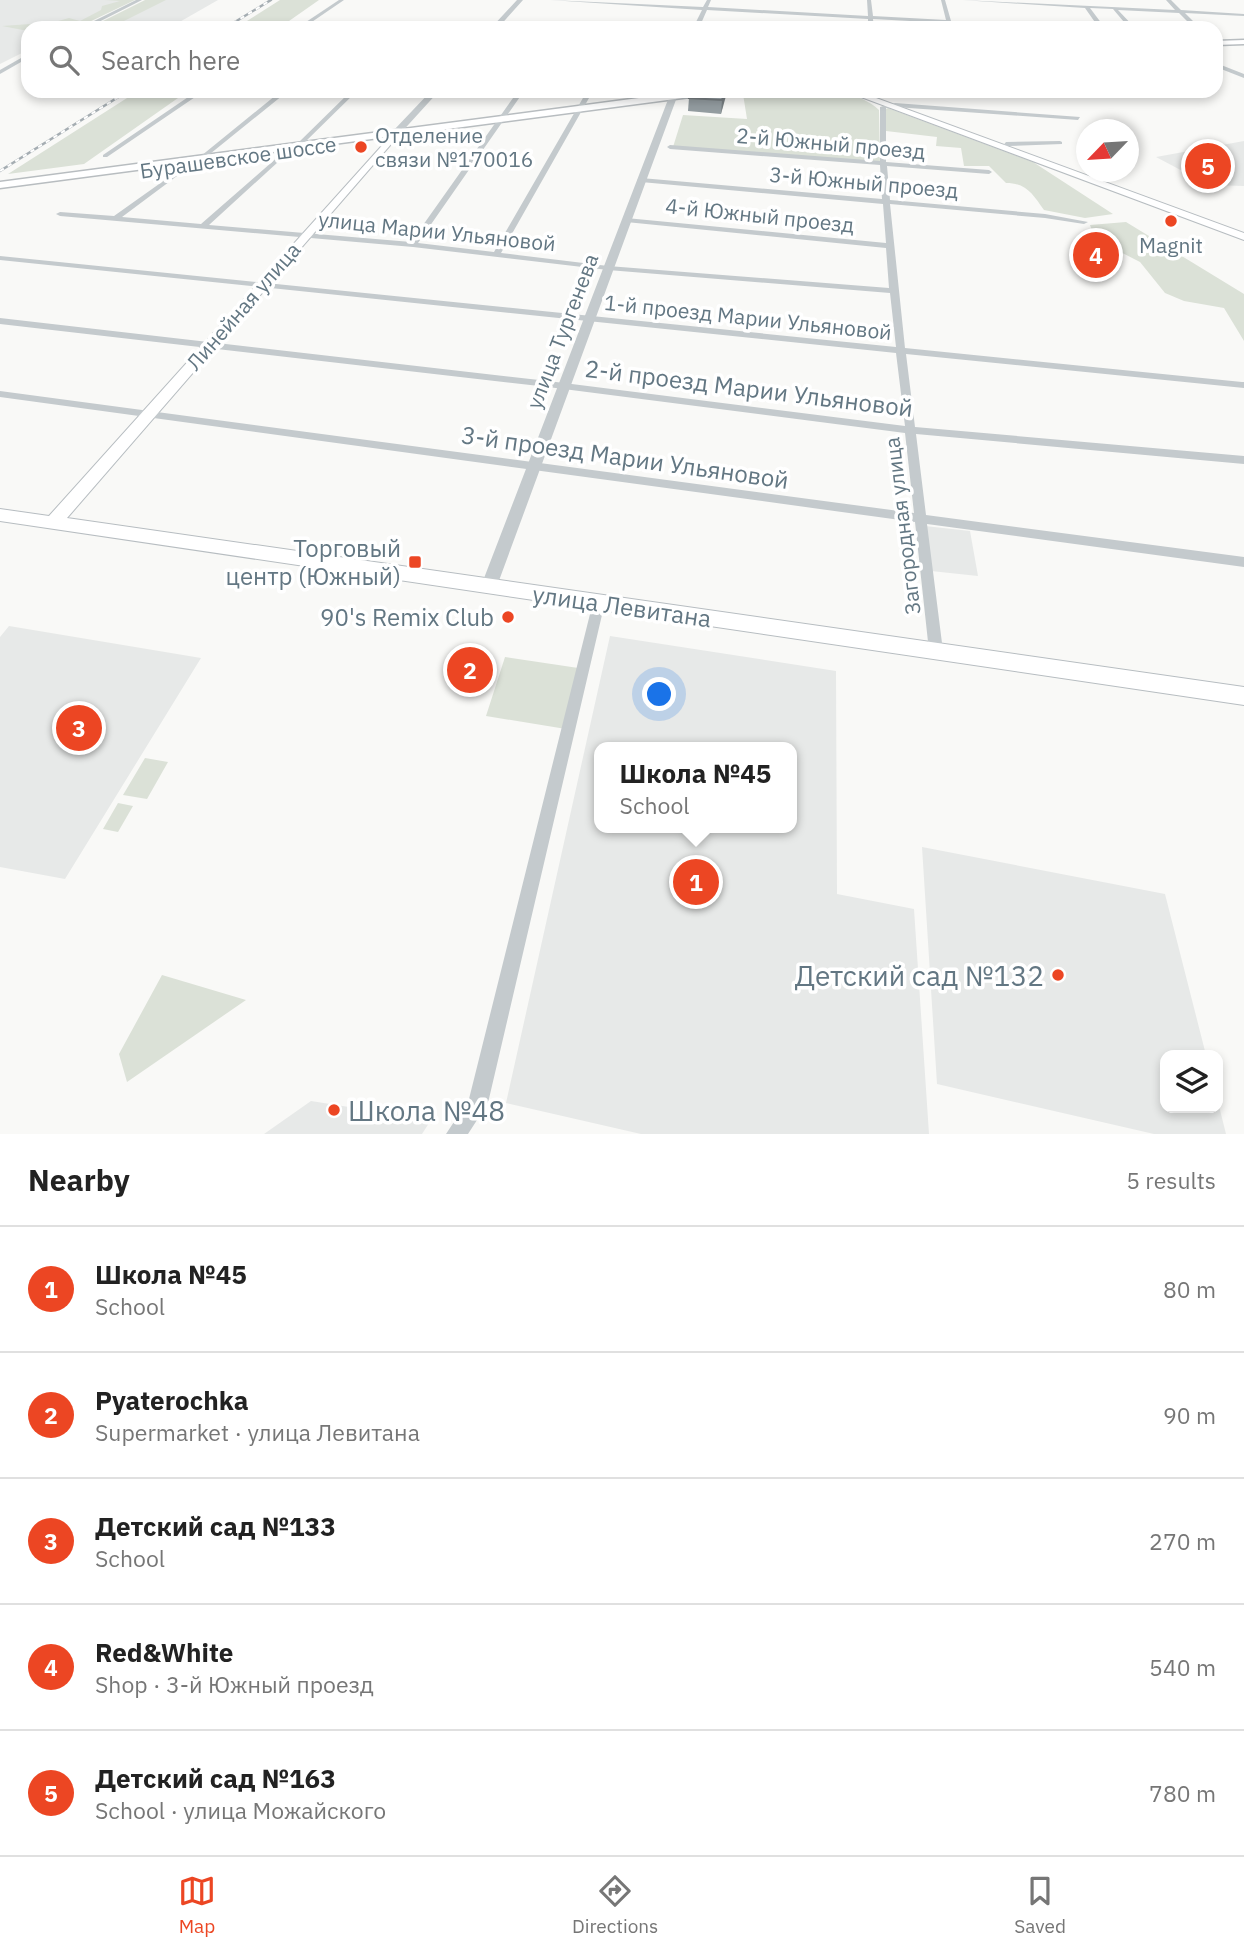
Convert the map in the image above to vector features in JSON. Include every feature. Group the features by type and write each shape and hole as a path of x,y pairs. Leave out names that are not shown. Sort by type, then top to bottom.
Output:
{"main road":[{"path":"1223,43 1244,42"},
{"name":"Бурашевское шоссе","path":"121,170 288,150 648,98"},
{"path":"867,98 1005,146 1244,237"},
{"name":"Бурашевское шоссе","path":"121,170 386,132 396,133"},
{"name":"Линейная улица","path":"53,523 396,133"},
{"path":"0,187 121,170"},
{"name":"улица Левитана","path":"0,515 1244,696"}],"street":[{"path":"97,21 140,0"},
{"path":"310,21 341,0"},
{"path":"500,21 520,0"},
{"path":"552,0 904,21"},
{"path":"699,21 709,0"},
{"path":"869,0 870,21"},
{"path":"943,0 949,21"},
{"path":"964,0 1244,15"},
{"path":"1168,0 1190,21"},
{"path":"1019,1 1028,21"},
{"path":"1086,6 1097,21"},
{"path":"1114,8 1126,21"},
{"path":"0,72 21,60"},
{"path":"1223,68 1244,76"},
{"path":"105,156 191,98"},
{"path":"203,157 276,98"},
{"path":"300,144 347,98"},
{"name":"Линейная улица","path":"396,133 428,98"},
{"path":"413,245 516,98"},
{"path":"497,253 586,98"},
{"name":"улица Тургенева","path":"489,586 672,98"},
{"path":"885,105 1079,118"},
{"name":"Загородная улица","path":"885,105 883,164 894,291 936,651"},
{"path":"1005,146 1060,143"},
{"name":"2-й Южный проезд","path":"670,147 989,172"},
{"path":"202,227 288,150"},
{"path":"115,219 183,169"},
{"name":"3-й Южный проезд","path":"641,180 1084,222"},
{"name":"улица Марии Ульяновой","path":"60,214 497,253 608,268 894,291"},
{"name":"4-й Южный проезд","path":"626,220 891,246"},
{"name":"1-й проезд Марии Ульяновой","path":"0,258 1242,385"},
{"name":"2-й проезд Марии Ульяновой","path":"0,321 564,386 911,430 1244,460"},
{"name":"3-й проезд Марии Ульяновой","path":"0,394 1244,562"},
{"path":"456,1134 478,1103 599,602"}],"shaded area":[{"path":"0,0 130,0 86,21 21,21 21,54 0,64"},
{"path":"105,0 135,0 91,21 80,21 101,10 102,6 120,1"},
{"path":"145,0 166,0 124,21 103,21"},
{"path":"161,0 218,0 181,21 120,21"},
{"path":"280,0 319,0 289,21 247,21"},
{"path":"69,18 80,21 58,21"},
{"path":"21,25 21,30 2,26"},
{"path":"127,98 178,98 84,164 8,174"},
{"path":"744,98 858,98 879,110 880,163 673,147 683,115 747,119"},
{"path":"888,108 1033,162 1113,214 1085,218 1044,210 1029,191 1019,185 1006,183 989,166 964,166 961,148 936,146 937,137 886,131 884,110"},
{"path":"1244,141 1244,186 1209,185 1156,157"},
{"path":"1126,222 1244,294 1244,341 1224,308 1184,301 1165,293 1140,262 1095,239 1090,225"},
{"path":"925,526 970,531 978,576 931,571"},
{"path":"9,626 201,658 65,879 0,867 0,637"},
{"path":"610,636 836,671 837,894 914,909 929,1134 641,1134 506,1103"},
{"path":"505,657 585,669 572,730 486,716"},
{"path":"145,758 168,762 147,799 123,795"},
{"path":"118,803 133,806 118,832 103,829"},
{"name":"Детский сад №132","path":"922,847 1165,894 1205,1050 1160,1050 1160,1113 1221,1113 1226,1134 1154,1134 937,1084"},
{"path":"162,975 246,1000 127,1082 119,1054"},
{"name":"Школа №48","path":"311,1101 431,1120 422,1134 264,1134"}],"building":[{"path":"689,98 723,98 722,100"}],"railway":[{"path":"236,21 271,0"},
{"path":"0,171 117,98"}],"place":[{"name":"Отделение связи №170016","path":"361,147"},
{"name":"Детский сад №163","path":"1208,166"},
{"name":"Magnit","path":"1171,221"},
{"name":"Red&White","path":"1096,255"},
{"name":"Торговый центр (Южный)","path":"415,562"},
{"name":"90's Remix Club","path":"508,617"},
{"name":"Pyaterochka","path":"470,670"},
{"name":"Детский сад №133","path":"79,728"},
{"name":"Школа №45","path":"696,882"},
{"name":"Детский сад №132","path":"1058,975"},
{"name":"Школа №48","path":"334,1110"}]}
